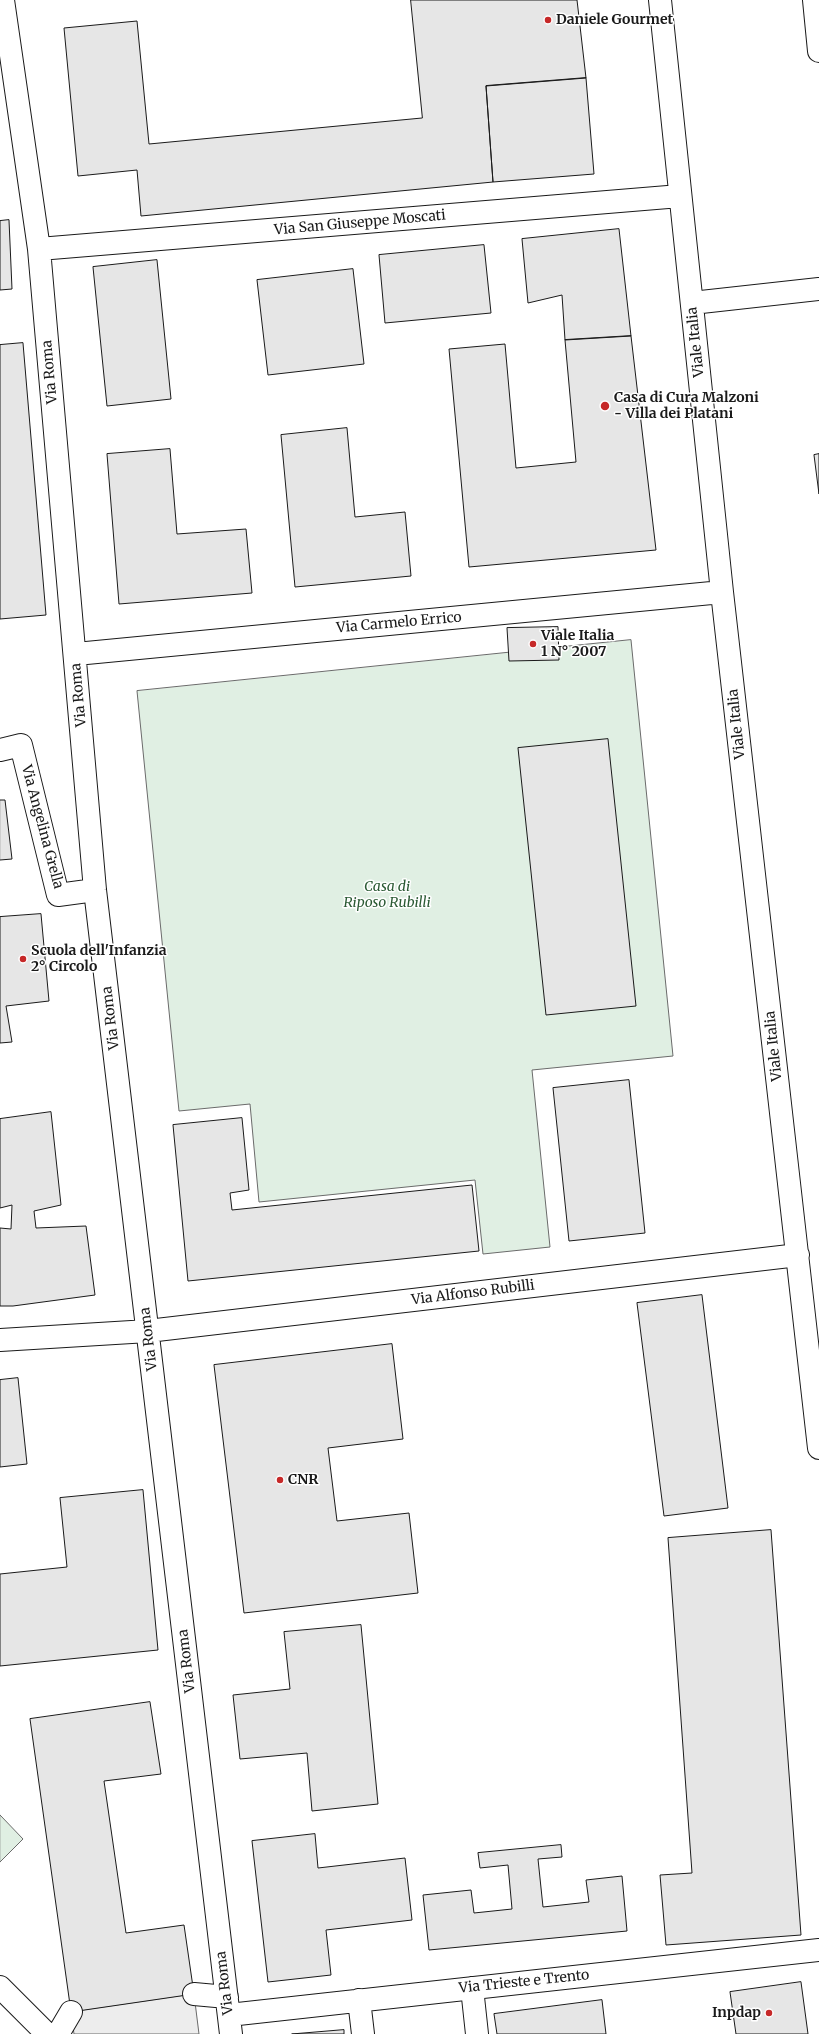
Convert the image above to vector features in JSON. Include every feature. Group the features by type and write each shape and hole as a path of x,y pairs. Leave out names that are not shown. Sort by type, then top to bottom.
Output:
{"street":[{"name":"Via Roma","path":"3,0 39,249 96,890 229,2015"},
{"name":"Viale Italia","path":"660,0 722,592 798,1255 817,1407 819,1448"},
{"path":"814,0 819,51"},
{"name":"Via San Giuseppe Moscati","path":"39,249 680,196"},
{"path":"692,303 819,289"},
{"name":"Via Carmelo Errico","path":"76,654 722,592"},
{"name":"Via Angelina Grella","path":"0,750 21,745 58,895 96,890"},
{"name":"Via Alfonso Rubilli","path":"0,1340 148,1331 798,1255"},
{"name":"Via Trieste e Trento","path":"194,1994 229,2015 819,1950"},
{"path":"0,1987 47,2034"},
{"path":"472,1988 477,2034"},
{"path":"360,2000 364,2034"},
{"path":"58,2034 71,2012"}],"green space":[{"name":"Casa di Riposo Rubilli","path":"631,640 673,1056 532,1070 550,1247 483,1254 475,1180 259,1202 250,1104 179,1111 137,691"},
{"path":"0,1815 23,1839 0,1862"}],"shaded area":[{"path":"194,1994 199,2034 74,2034 71,2012"}],"building":[{"path":"411,0 577,0 586,78 486,86 493,182 141,216 137,170 78,176 64,28 137,21 149,144 422,118"},
{"path":"586,78 594,174 493,182 486,86"},
{"path":"9,220 12,289 0,290 0,221"},
{"path":"619,229 631,336 565,340 562,295 528,303 522,239"},
{"path":"484,245 491,313 385,323 379,255"},
{"path":"157,260 171,399 107,406 93,267"},
{"path":"353,269 364,364 268,375 257,280"},
{"name":"Casa di Cura Malzoni - Villa dei Platani","path":"631,336 656,550 469,567 449,349 505,344 516,468 576,462 565,340"},
{"path":"23,343 46,615 0,619 0,345"},
{"path":"347,428 355,517 405,512 411,576 295,587 281,435"},
{"path":"170,449 177,534 246,529 252,593 119,604 107,454"},
{"path":"819,454 819,494 814,455"},
{"name":"Viale Italia 1 N° 2007","path":"558,627 559,660 509,661 507,628"},
{"path":"608,739 636,1006 546,1015 518,748"},
{"path":"0,800 5,800 12,859 0,860"},
{"name":"Scuola dell'Infanzia 2° Circolo","path":"41,914 49,1001 6,1006 12,1042 0,1043 0,917"},
{"path":"629,1080 645,1233 569,1241 553,1088"},
{"path":"51,1112 61,1205 34,1211 36,1228 86,1226 95,1295 13,1306 0,1306 0,1228 11,1229 12,1205 0,1208 0,1119"},
{"path":"242,1118 249,1190 230,1193 232,1210 472,1185 479,1251 188,1281 173,1125"},
{"path":"702,1295 728,1508 664,1516 637,1303"},
{"name":"CNR","path":"392,1344 403,1439 328,1448 337,1521 409,1513 418,1593 244,1613 214,1365"},
{"path":"18,1378 27,1464 0,1467 0,1380"},
{"path":"143,1490 158,1650 0,1666 0,1574 67,1567 60,1498"},
{"path":"771,1530 801,1935 666,1945 660,1875 692,1873 668,1538"},
{"path":"361,1625 378,1804 312,1811 307,1753 240,1759 233,1695 290,1689 284,1632"},
{"path":"150,1702 161,1774 104,1781 126,1933 184,1925 194,1994 71,2012 30,1719"},
{"path":"315,1834 318,1868 405,1858 412,1920 326,1930 331,1975 268,1982 252,1841"},
{"path":"561,1845 562,1857 538,1859 543,1907 589,1902 586,1880 622,1876 627,1931 429,1950 423,1895 471,1890 474,1913 512,1909 508,1865 480,1868 478,1853"},
{"name":"Inpdap","path":"801,1982 808,2034 736,2034 730,1992"},
{"path":"602,2000 606,2034 497,2034 494,2014"},
{"path":"344,2030 344,2034 292,2034"}],"place":[{"name":"Daniele Gourmet","path":"548,20"},
{"name":"Casa di Cura Malzoni - Villa dei Platani","path":"605,406"},
{"name":"Viale Italia 1 N° 2007","path":"533,644"},
{"name":"Scuola dell'Infanzia 2° Circolo","path":"23,959"},
{"name":"CNR","path":"280,1480"},
{"name":"Inpdap","path":"769,2013"}]}
